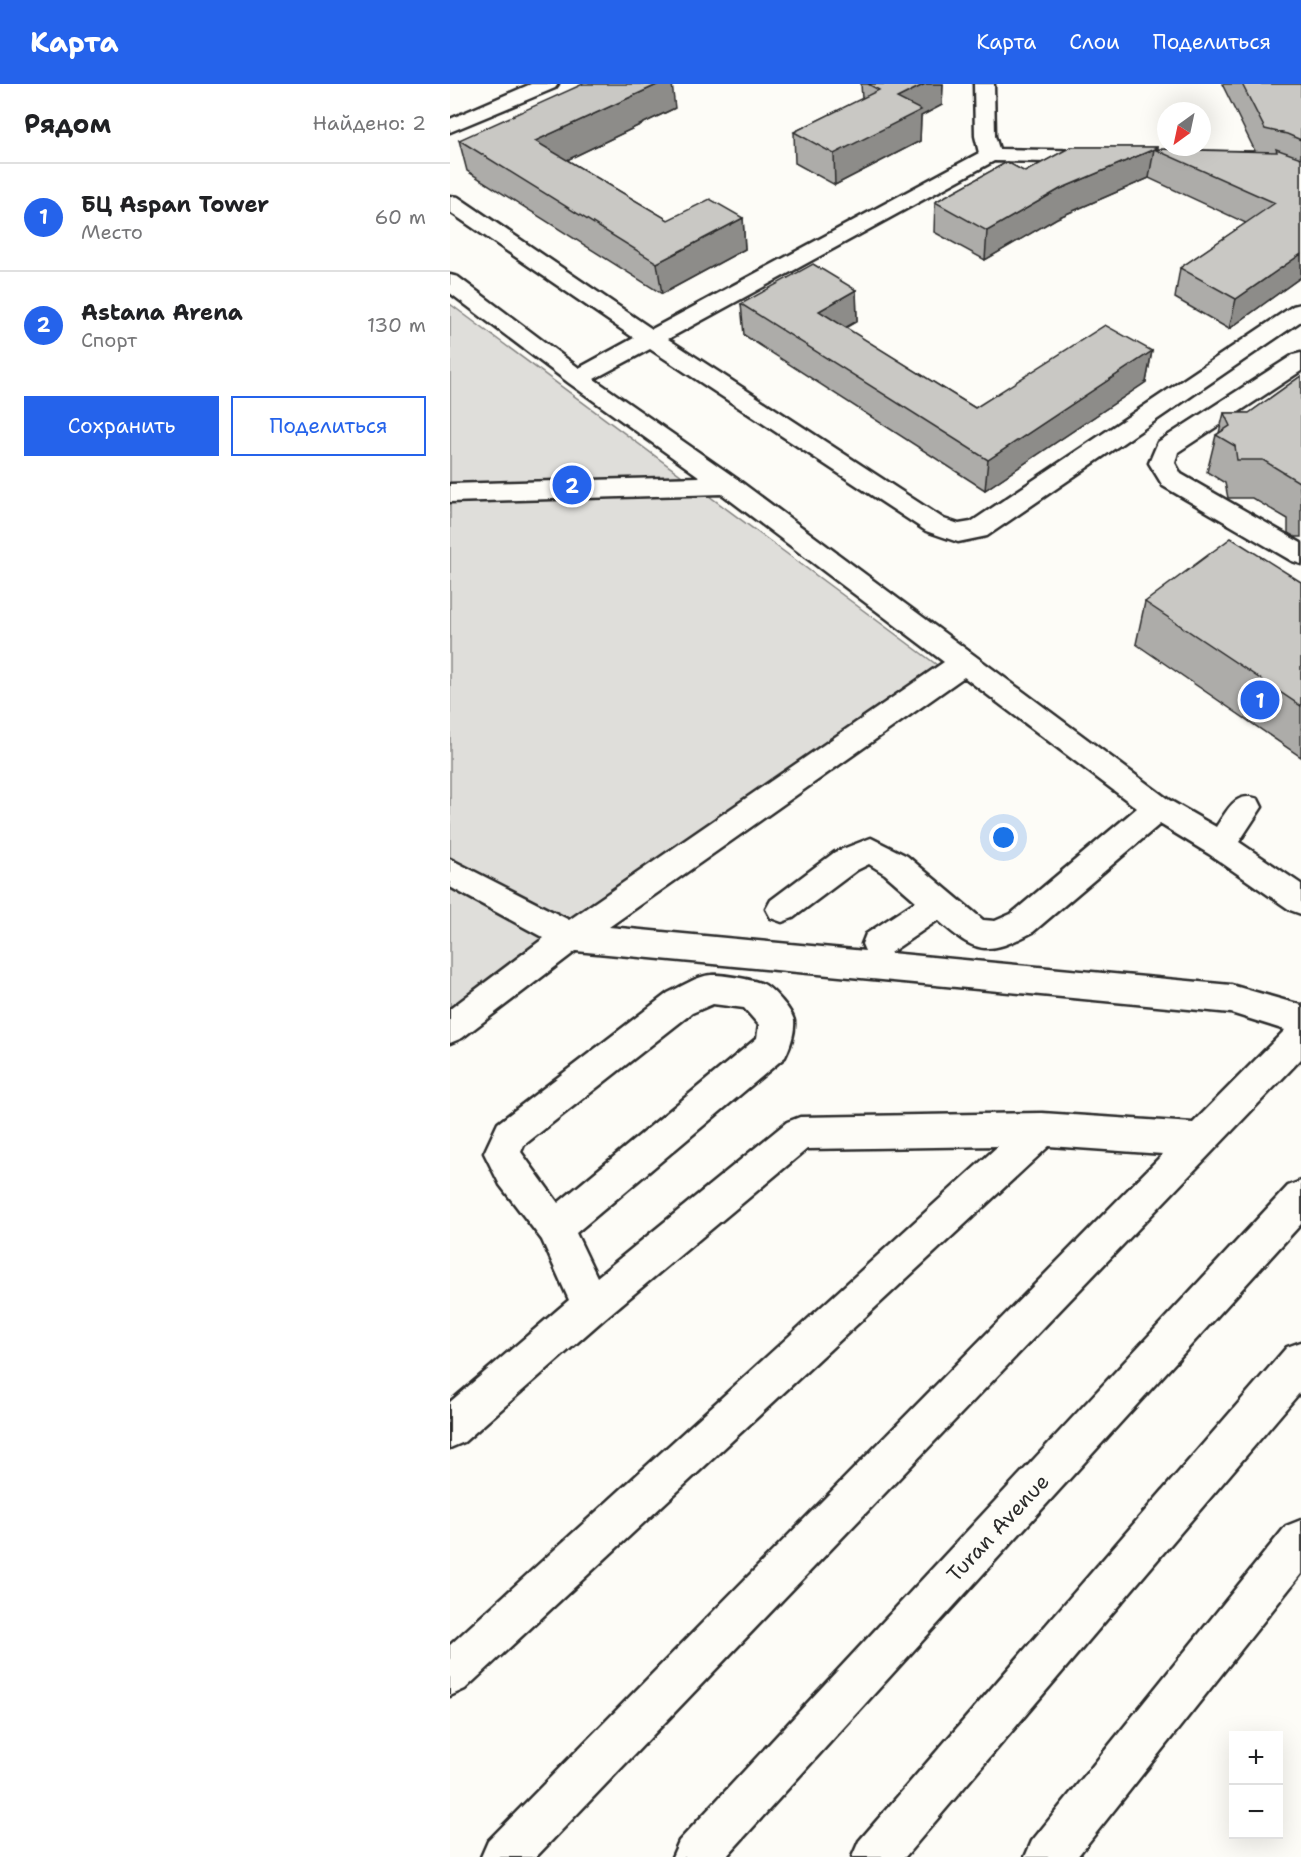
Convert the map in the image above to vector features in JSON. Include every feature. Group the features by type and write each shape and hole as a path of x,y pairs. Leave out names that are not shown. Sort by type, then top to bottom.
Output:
{"main road":[{"path":"450,126 548,84"},
{"path":"984,84 985,136 990,154"},
{"path":"576,378 990,154 1124,158"},
{"path":"450,202 651,339 935,525 958,533 978,530 1301,311"},
{"path":"450,282 576,378 728,485 1158,808 1220,845 1301,901"},
{"path":"1301,360 1167,448 1162,463 1172,480 1301,555"},
{"path":"450,493 728,485"},
{"path":"450,1028 570,937 965,662"},
{"path":"1220,845 1247,807"},
{"path":"782,909 846,861 871,850 896,865 975,933 998,935 1022,923 1158,808"},
{"path":"450,872 570,937 1231,999 1301,1020"},
{"path":"878,944 938,903"},
{"path":"555,1228 773,1046 777,1022 753,995 711,989 680,1002 511,1134 502,1153 513,1173 555,1228 591,1306"},
{"path":"504,1857 1301,1036"},
{"path":"450,1428 591,1306 800,1133 1042,1128 1200,1140"},
{"path":"450,1674 1042,1128"},
{"name":"Turan Avenue","path":"695,1857 1301,1198"},
{"path":"875,1857 1301,1361"},
{"path":"1048,1857 1301,1540"}],"shaded area":[{"path":"450,304 937,665 450,1010"}],"building":[{"path":"583,84 659,84 535,141 668,220 710,199 743,218 657,263 459,140"},
{"path":"868,84 925,84 897,98 921,110 834,154 794,132 879,90"},
{"path":"1242,84 1301,84 1301,140 1265,129"},
{"path":"1071,147 1157,147 1060,189 987,231 935,202 1007,162 1025,172"},
{"path":"1276,149 1301,158 1301,254 1236,299 1180,268 1275,203 1170,156 1211,156 1211,150 1277,152"},
{"path":"813,264 856,290 819,311 975,408 1105,325 1152,351 988,460 741,304"},
{"path":"1301,376 1301,496 1299,482 1263,460 1237,460 1235,446 1216,435 1230,426 1224,413 1249,413"},
{"path":"1231,538 1301,582 1301,706 1145,602"}],"place":[{"name":"Astana Arena","path":"572,485"},
{"name":"БЦ Aspan Tower","path":"1260,700"}]}
